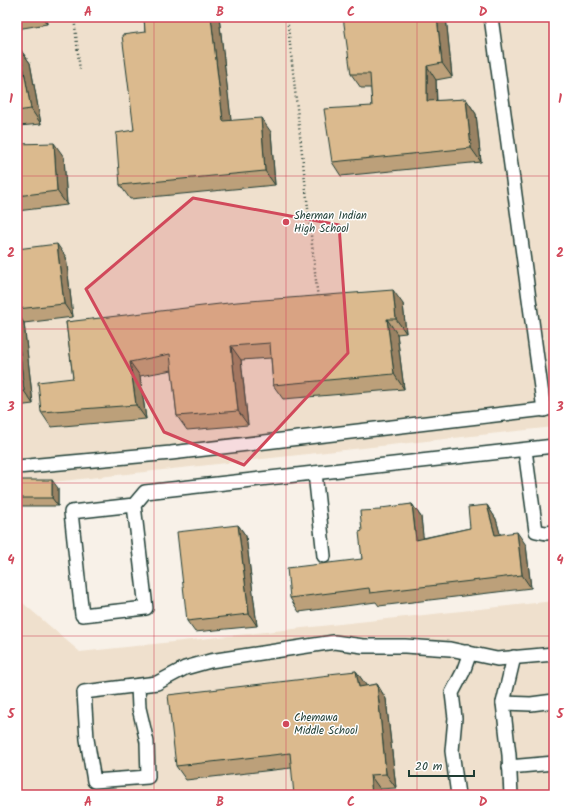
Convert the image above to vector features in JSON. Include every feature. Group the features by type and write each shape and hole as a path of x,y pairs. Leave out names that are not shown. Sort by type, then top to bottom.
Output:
{"lane":[{"path":"17,467 171,453 549,409 491,17"},
{"path":"134,505 146,608 82,615 71,512 134,505 145,492 554,446"},
{"path":"525,450 536,531 546,533 554,532"},
{"path":"315,473 324,556"},
{"path":"138,686 139,708 147,742 148,777 124,780 94,781 87,739 84,692 138,686 158,682 185,668 210,662 332,643 363,646 405,646 450,649 497,659 554,654"},
{"path":"458,795 452,751 455,718 452,693 463,672 468,658 467,652"},
{"path":"511,795 503,703 514,657"},
{"path":"503,703 531,704 554,701"},
{"path":"509,767 554,763"}],"path":[{"path":"74,17 80,72"},
{"path":"287,17 318,302"}],"highlighted area":[{"path":"193,198 339,225 348,353 244,465 164,432 86,289"}],"shaded area":[{"name":"Sherman Indian High School","path":"17,17 554,17 554,427 17,486"},
{"name":"Chemawa Middle School","path":"17,598 80,652 554,601 554,795 17,795"}],"building":[{"path":"144,17 211,17 223,121 261,118 265,171 120,185 116,133 134,130 122,35 145,32"},
{"path":"343,17 437,17 442,63 427,66 427,101 466,99 471,148 332,162 324,109 372,106 370,74 351,74"},
{"path":"17,49 20,49 31,109 17,111"},
{"path":"54,143 57,191 17,196 17,144"},
{"path":"57,244 64,304 17,309 17,249"},
{"path":"393,290 396,319 387,319 394,374 273,385 270,343 231,346 238,411 177,416 170,354 130,362 136,405 41,412 38,382 73,378 66,322 237,302"},
{"path":"17,327 24,391 17,392"},
{"path":"17,480 52,480 52,498 17,498"},
{"path":"412,504 416,540 470,528 468,507 487,505 495,535 517,532 522,575 370,593 369,588 290,598 287,568 362,559 359,532 362,531 360,511 381,510 381,508"},
{"path":"238,525 249,614 187,621 177,532"},
{"path":"356,671 359,687 377,684 386,774 370,775 372,795 294,795 290,753 176,766 168,695 330,676 329,674"}],"place":[{"name":"Sherman Indian High School","path":"286,222"},
{"name":"Chemawa Middle School","path":"286,724"}]}
